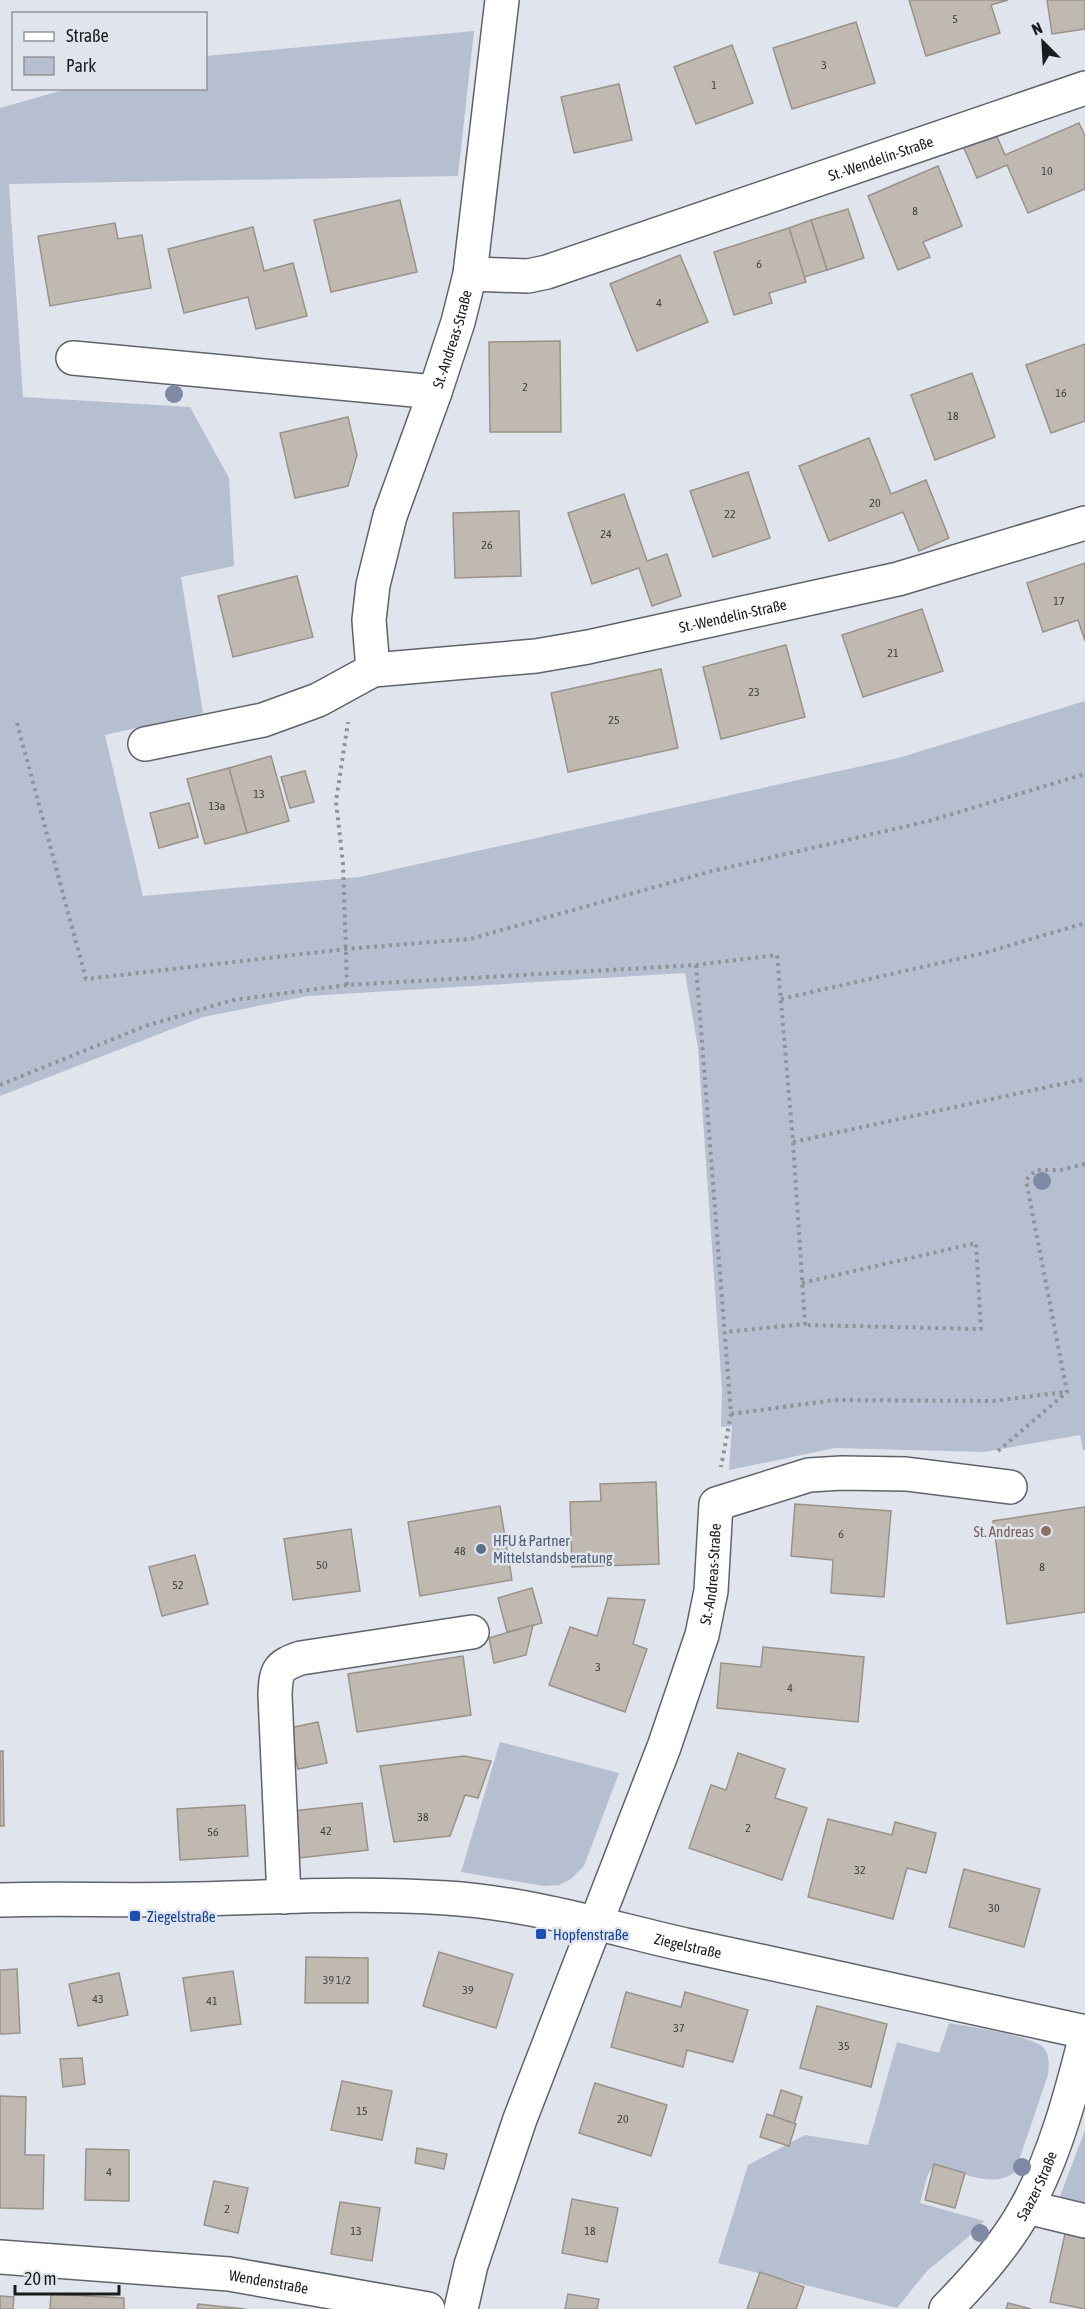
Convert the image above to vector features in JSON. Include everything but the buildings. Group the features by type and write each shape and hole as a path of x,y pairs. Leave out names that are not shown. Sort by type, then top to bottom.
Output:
{"street":[{"name":"St.-Andreas-Straße","path":"373,670 369,620 372,585 390,516 435,392 458,322 470,274 502,0"},
{"name":"St.-Wendelin-Straße","path":"470,274 528,276 578,263 1085,88"},
{"path":"73,358 435,392"},
{"name":"St.-Wendelin-Straße","path":"373,670 536,656 588,647 898,579 1085,523"},
{"path":"145,744 263,720 318,700 373,670"},
{"name":"St.-Andreas-Straße","path":"596,1923 664,1747 702,1635 711,1592 716,1504 798,1478 842,1473 906,1474 1010,1487"},
{"path":"284,1897 275,1695 276,1676 279,1669 301,1658 472,1632"},
{"name":"Ziegelstraße","path":"0,1900 284,1897 448,1898 485,1902 596,1923 1085,2032"},
{"path":"461,2309 471,2265 519,2119 596,1923"},
{"name":"Saazer Straße","path":"946,2309 1000,2248 1027,2207 1048,2159 1073,2088 1085,2039"},
{"path":"1027,2207 1085,2221"},
{"name":"Wendenstraße","path":"0,2257 229,2274 428,2309"}],"path":[{"path":"347,985 343,864 336,801 349,718"},
{"path":"17,723 86,979 346,949 470,939 708,872 929,821 1085,774"},
{"path":"781,999 984,953 1085,923"},
{"path":"0,1085 145,1026 233,1000 347,985 696,965 777,955 793,1142 805,1324 725,1332"},
{"path":"696,965 731,1414 716,1504"},
{"path":"793,1142 1085,1079"},
{"path":"1067,1392 1026,1180 1036,1170 1060,1170 1085,1164"},
{"path":"799,1324 981,1329 976,1243 802,1283"},
{"path":"731,1414 835,1400 993,1401 1067,1392"},
{"path":"1005,1444 1067,1392"}],"green space":[{"path":"474,31 458,176 9,184 23,397 190,407 229,478 234,566 181,577 203,713 105,735 143,896 360,877 898,758 1085,701 1085,1450 1083,1450 1080,1435 984,1452 835,1448 729,1470 732,1426 721,1427 722,1390 698,1048 685,973 308,996 203,1017 0,1096 0,108 63,90 207,90 207,56"},
{"path":"500,1742 619,1773 584,1866 571,1879 559,1885 544,1886 461,1872"},
{"path":"949,2023 1027,2039 1044,2048 1048,2058 1048,2075 1015,2172 1006,2177 986,2179 935,2164 928,2174 920,2203 984,2221 927,2271 897,2308 718,2263 748,2165 805,2135 868,2145 897,2042 939,2053"},
{"path":"1085,2130 1085,2205 1059,2199"}],"place":[{"name":"St. Andreas","path":"1046,1531"},
{"name":"HFU & Partner Mittelstandsberatung","path":"481,1549"},
{"name":"Ziegelstraße","path":"135,1916"},
{"name":"Hopfenstraße","path":"541,1934"}]}
